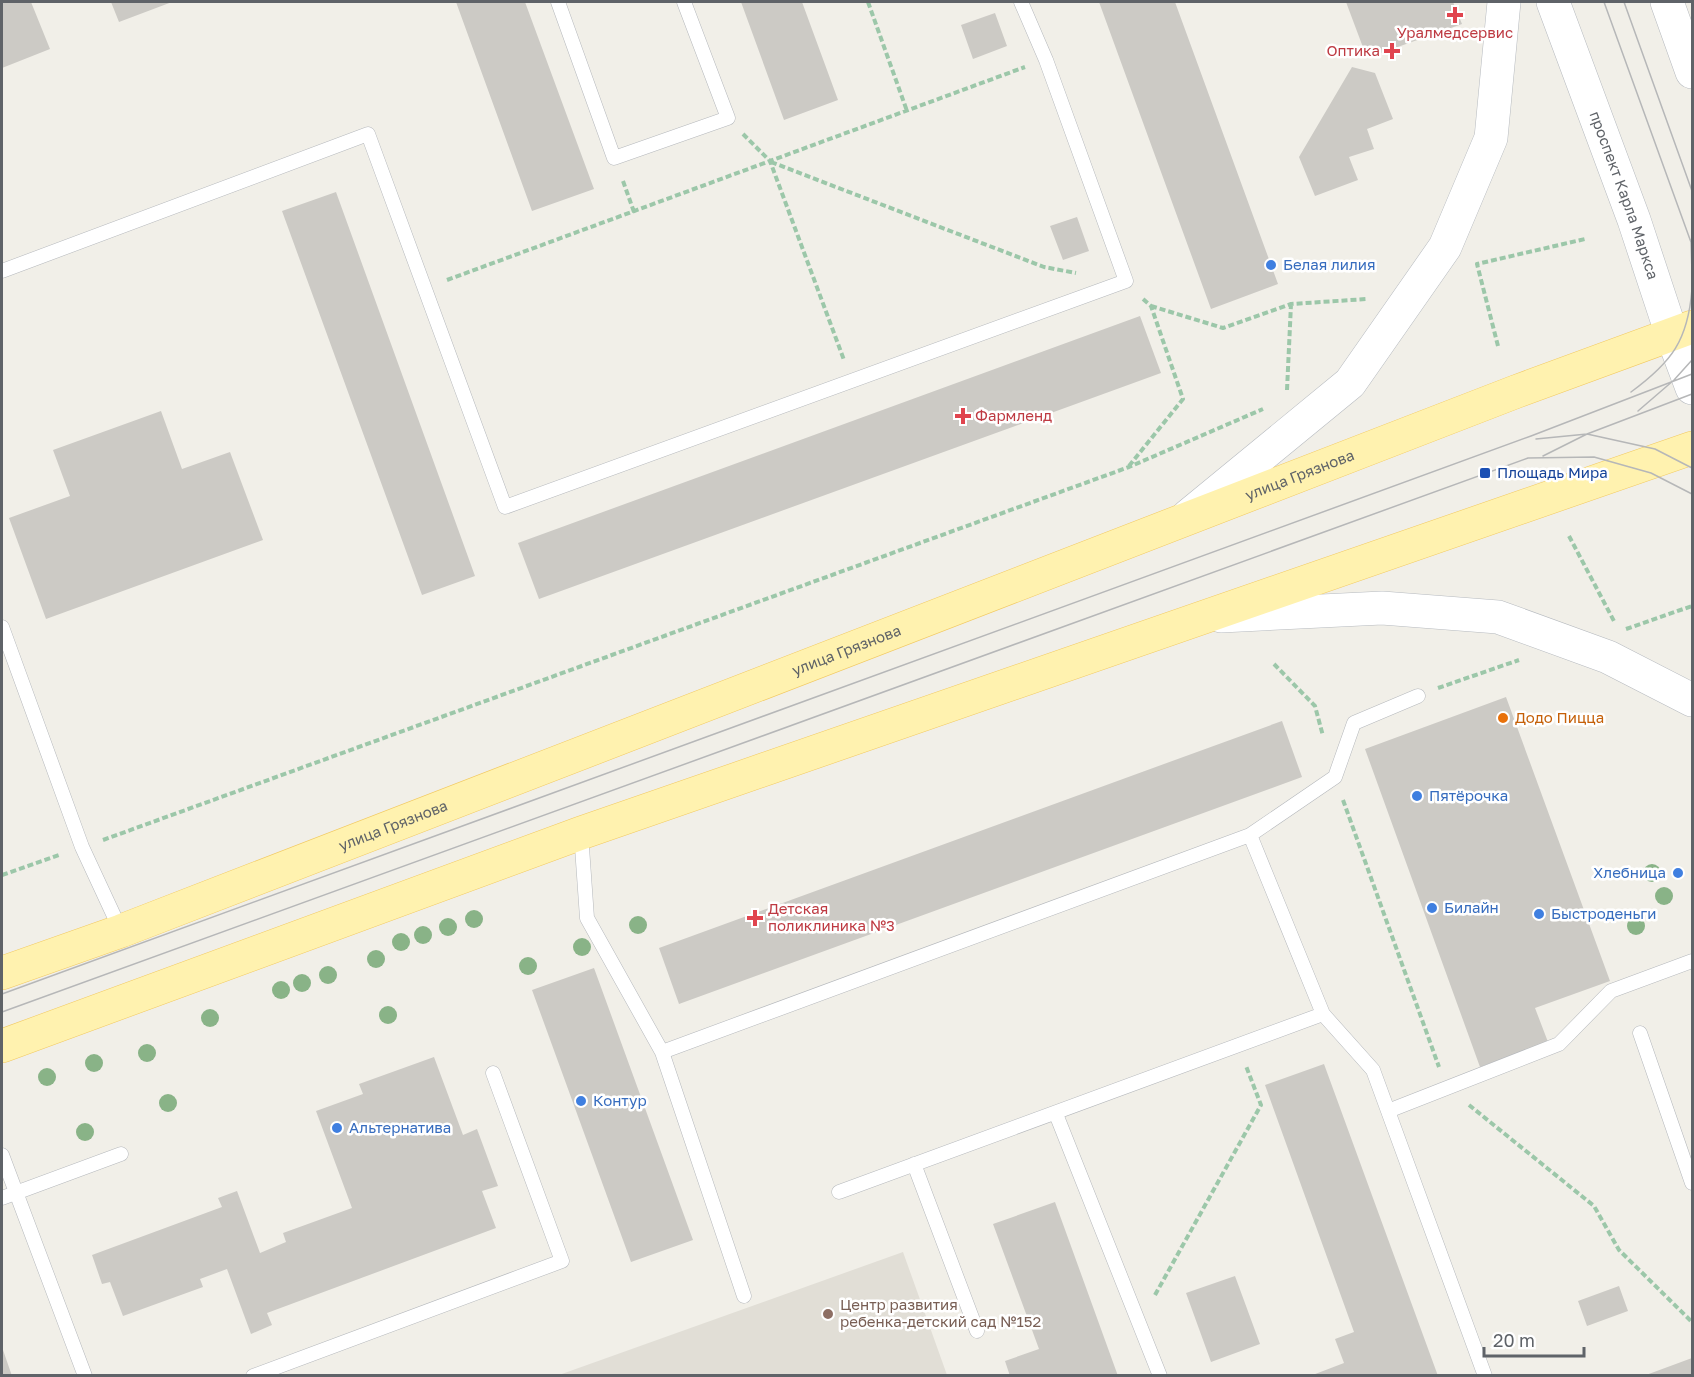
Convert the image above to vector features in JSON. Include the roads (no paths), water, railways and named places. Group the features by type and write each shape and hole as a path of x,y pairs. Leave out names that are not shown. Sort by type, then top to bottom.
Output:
{"main road":[{"path":"1179,523 1350,383 1445,247 1491,138 1504,2"},
{"name":"проспект Карла Маркса","path":"1553,2 1631,212 1682,331 1692,388"},
{"path":"1667,2 1692,72"},
{"name":"улица Грязнова","path":"2,973 121,931 1515,392 1682,331"},
{"path":"2,1046 581,833 1692,448"},
{"path":"1211,616 1382,608 1498,617 1608,657 1692,700"}],"lane":[{"path":"558,2 614,158 728,118 684,2"},
{"path":"2,271 368,134 505,507 1126,281 1046,60 1021,2"},
{"path":"2,627 82,847 121,931"},
{"path":"662,1052 1250,835 1335,777 1353,723 1418,696"},
{"path":"581,833 587,918 662,1052 744,1296"},
{"path":"1250,835 1323,1014 1373,1070 1485,1376"},
{"path":"1388,1111 1559,1044 1611,991 1692,962"},
{"path":"839,1192 1323,1014"},
{"path":"1640,1033 1692,1183"},
{"path":"253,1376 562,1261 493,1073"},
{"path":"1056,1113 1160,1376"},
{"path":"8,1196 121,1154"},
{"path":"2,1155 8,1196 85,1376"},
{"path":"914,1164 978,1331"}],"tram line":[{"path":"1604,2 1692,245"},
{"path":"1624,2 1692,191"},
{"path":"1691,240 1692,273"},
{"path":"1631,392 1657,370 1675,348 1687,322 1692,289"},
{"path":"1638,411 1674,380 1692,360"},
{"path":"2,994 1531,436 1692,374"},
{"path":"1543,456 1587,434 1692,394"},
{"path":"1536,439 1587,434 1655,449 1692,468"},
{"path":"2,1012 1528,458 1594,457 1651,473 1692,494"}],"place":[{"name":"Уралмедсервис","path":"1455,15"},
{"name":"Оптика","path":"1392,51"},
{"name":"Белая лилия","path":"1271,265"},
{"name":"Фармленд","path":"963,416"},
{"name":"Площадь Мира","path":"1485,473"},
{"name":"Додо Пицца","path":"1503,718"},
{"name":"Пятёрочка","path":"1417,796"},
{"name":"Хлебница","path":"1678,873"},
{"name":"Билайн","path":"1432,908"},
{"name":"Быстроденьги","path":"1539,914"},
{"name":"Детская поликлиника №3","path":"755,918"},
{"name":"Контур","path":"581,1101"},
{"name":"Альтернатива","path":"337,1128"},
{"name":"Центр развития ребенка-детский сад №152","path":"828,1314"}]}
